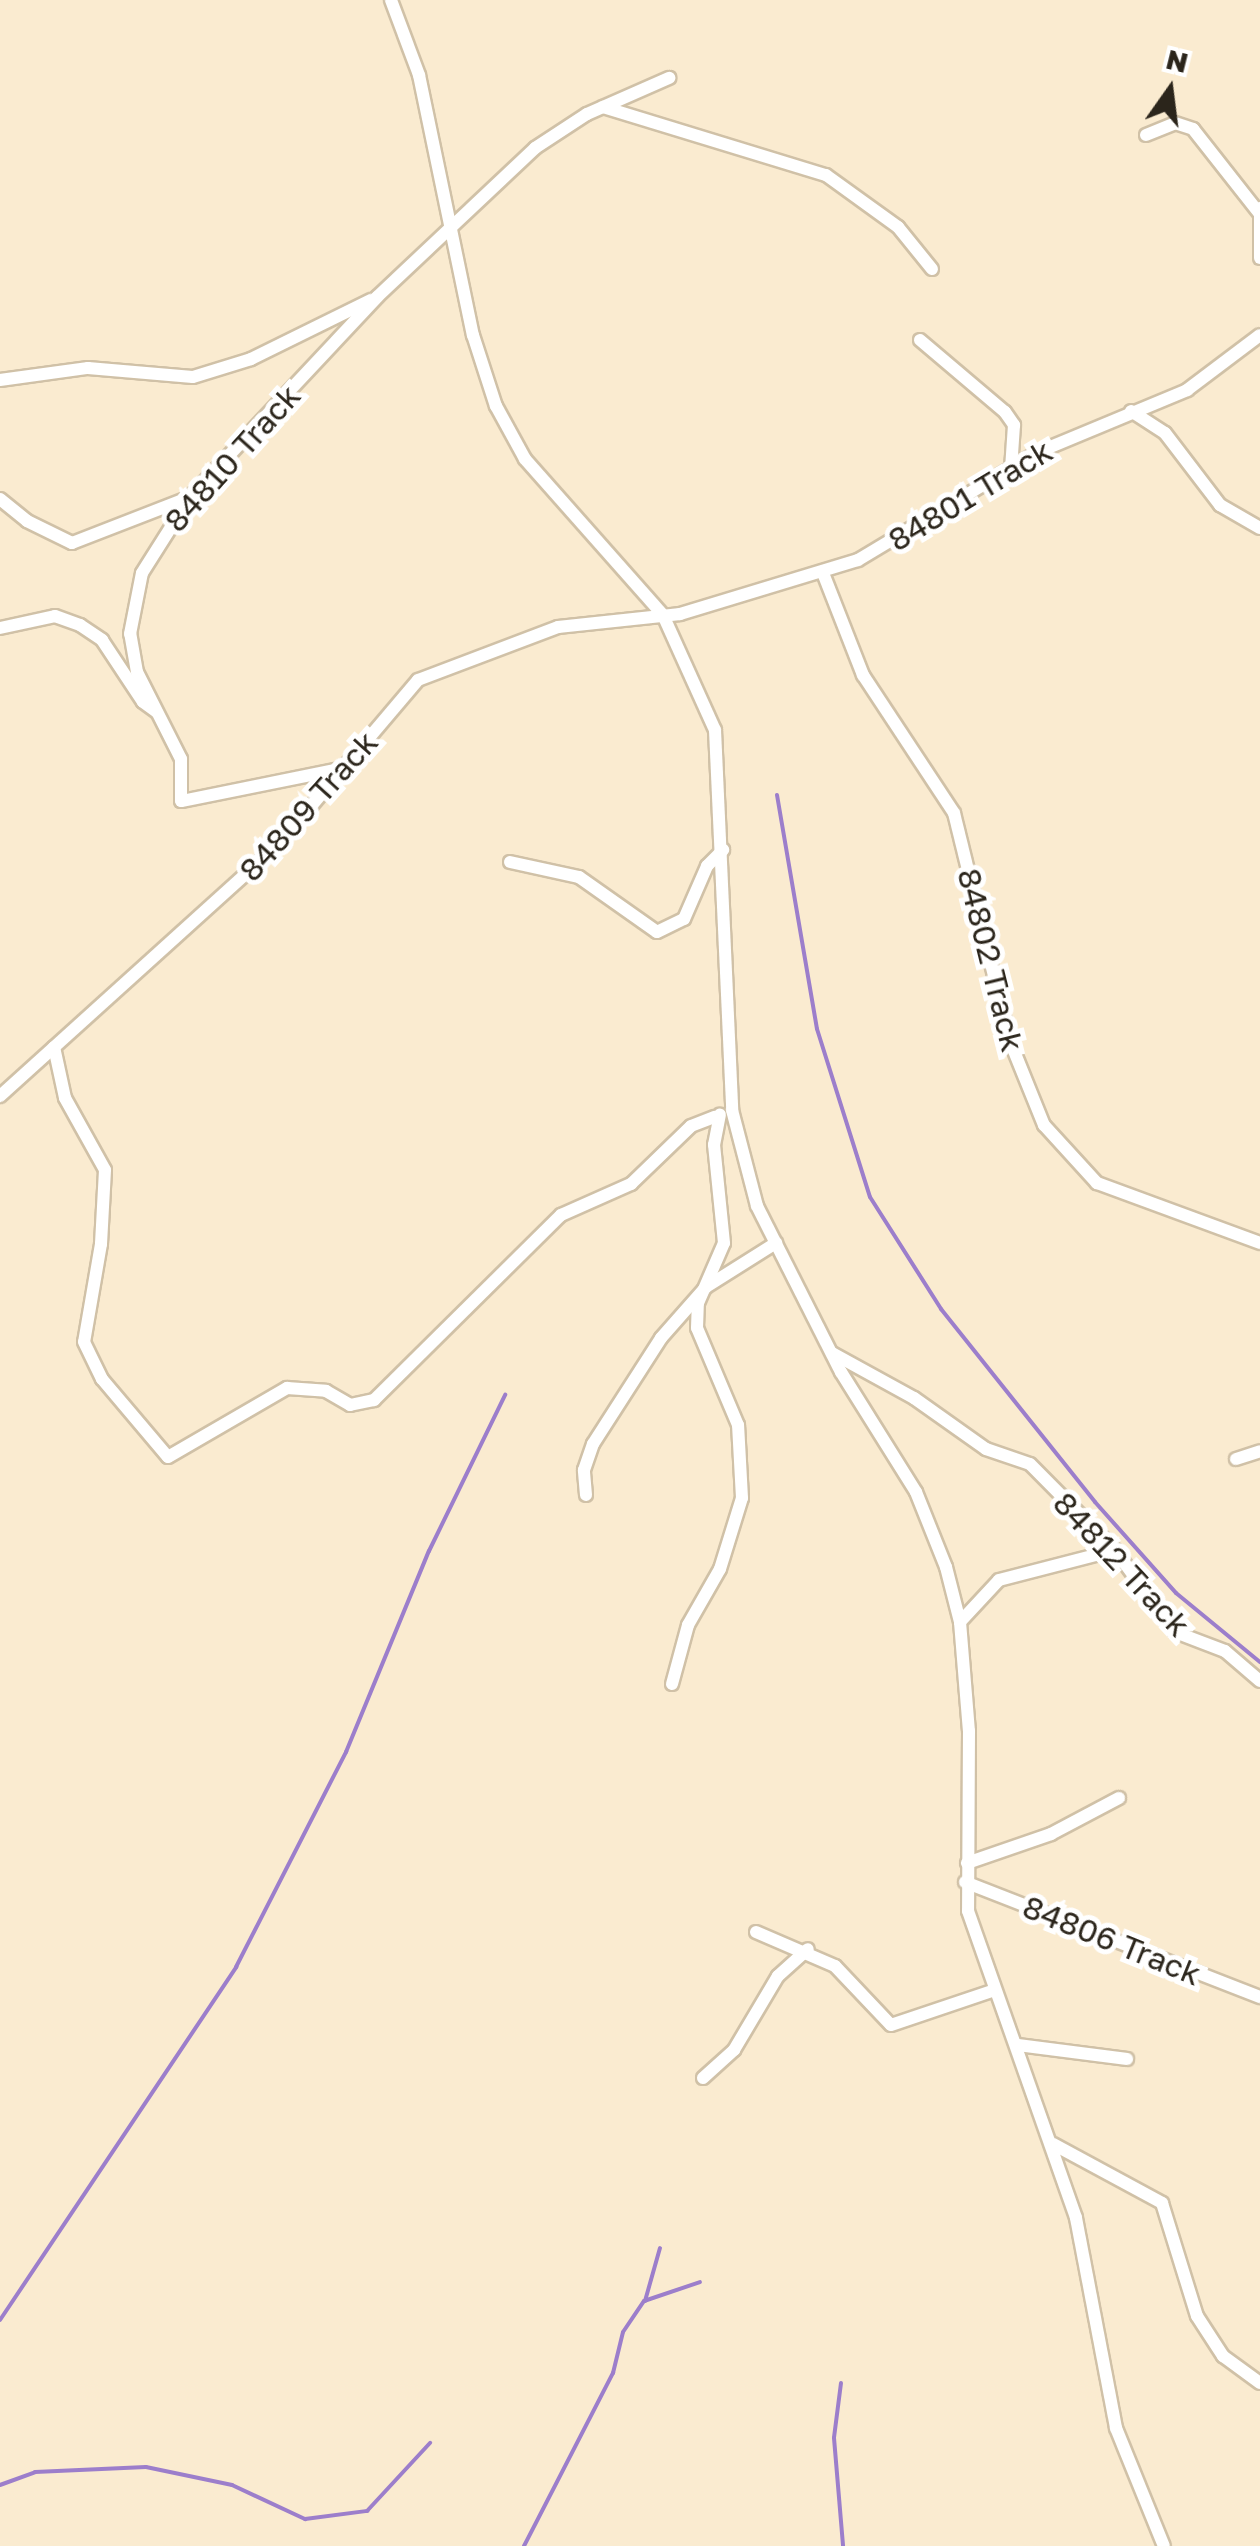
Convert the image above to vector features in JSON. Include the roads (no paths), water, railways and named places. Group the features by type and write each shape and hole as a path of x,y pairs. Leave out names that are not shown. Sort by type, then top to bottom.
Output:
{"street":[{"path":"391,0 419,76 473,335 496,406 525,459 662,615 715,730 732,1110 757,1206 832,1354 916,1492 936,1534 960,1622 969,1731 964,1882 978,1950 1018,2044 1053,2144 1076,2218 1116,2428 1164,2546"},
{"name":"84810 Track","path":"347,767 314,779 249,784 181,800 180,759 137,672 130,634 133,602 156,543 190,497 378,297 545,140 603,107 669,78"},
{"path":"603,107 826,175 898,227 932,269"},
{"path":"1146,135 1175,122 1193,129 1259,211 1260,258"},
{"path":"0,380 88,368 193,377 251,359 378,297"},
{"name":"84801 Track","path":"662,615 823,573 905,536 1011,469 1131,411 1187,390 1260,335"},
{"path":"920,340 1005,412 1014,425 1011,469"},
{"path":"1131,411 1165,433 1220,504 1260,528"},
{"path":"0,499 72,543 190,497"},
{"name":"84802 Track","path":"823,573 858,666 954,813 1010,1042 1044,1124 1097,1184 1258,1245"},
{"name":"84809 Track","path":"0,1096 230,894 347,767 418,680 475,664 558,627 662,615"},
{"path":"0,628 55,616 80,625 102,640 143,702 159,714"},
{"path":"510,862 578,877 657,932 679,925 707,866 723,850"},
{"path":"54,1047 65,1098 105,1170 102,1244 84,1342 102,1380 168,1457 287,1388 326,1391 350,1405 374,1400 561,1215 632,1184 692,1126 732,1110"},
{"path":"672,1684 688,1625 720,1569 736,1522 743,1474 738,1425 696,1328 706,1287 724,1244 715,1117"},
{"path":"586,1495 584,1470 613,1408 660,1338 706,1287 776,1243"},
{"name":"84812 Track","path":"832,1354 914,1398 986,1449 1030,1464 1115,1550 1176,1632 1225,1651 1260,1682"},
{"path":"1236,1460 1260,1451"},
{"path":"960,1622 999,1580 1115,1550"},
{"path":"967,1863 1051,1834 1119,1798"},
{"name":"84806 Track","path":"964,1882 1260,1997"},
{"path":"756,1932 808,1949 835,1966 892,2025 995,1990"},
{"path":"703,2078 734,2050 778,1976 808,1949"},
{"path":"1018,2044 1127,2059"},
{"path":"1053,2144 1162,2204 1198,2316 1223,2356 1260,2383"}],"waterway":[{"path":"777,795 817,1029 870,1197 941,1309 1095,1502 1176,1593 1260,1662"},
{"path":"0,2320 236,1967 346,1752 429,1551 505,1395"},
{"path":"645,2301 660,2248"},
{"path":"524,2546 613,2373 623,2332 644,2301 700,2282"},
{"path":"841,2383 834,2438 843,2546"},
{"path":"0,2485 35,2472 146,2467 232,2485 305,2519 367,2511 430,2443"}]}
